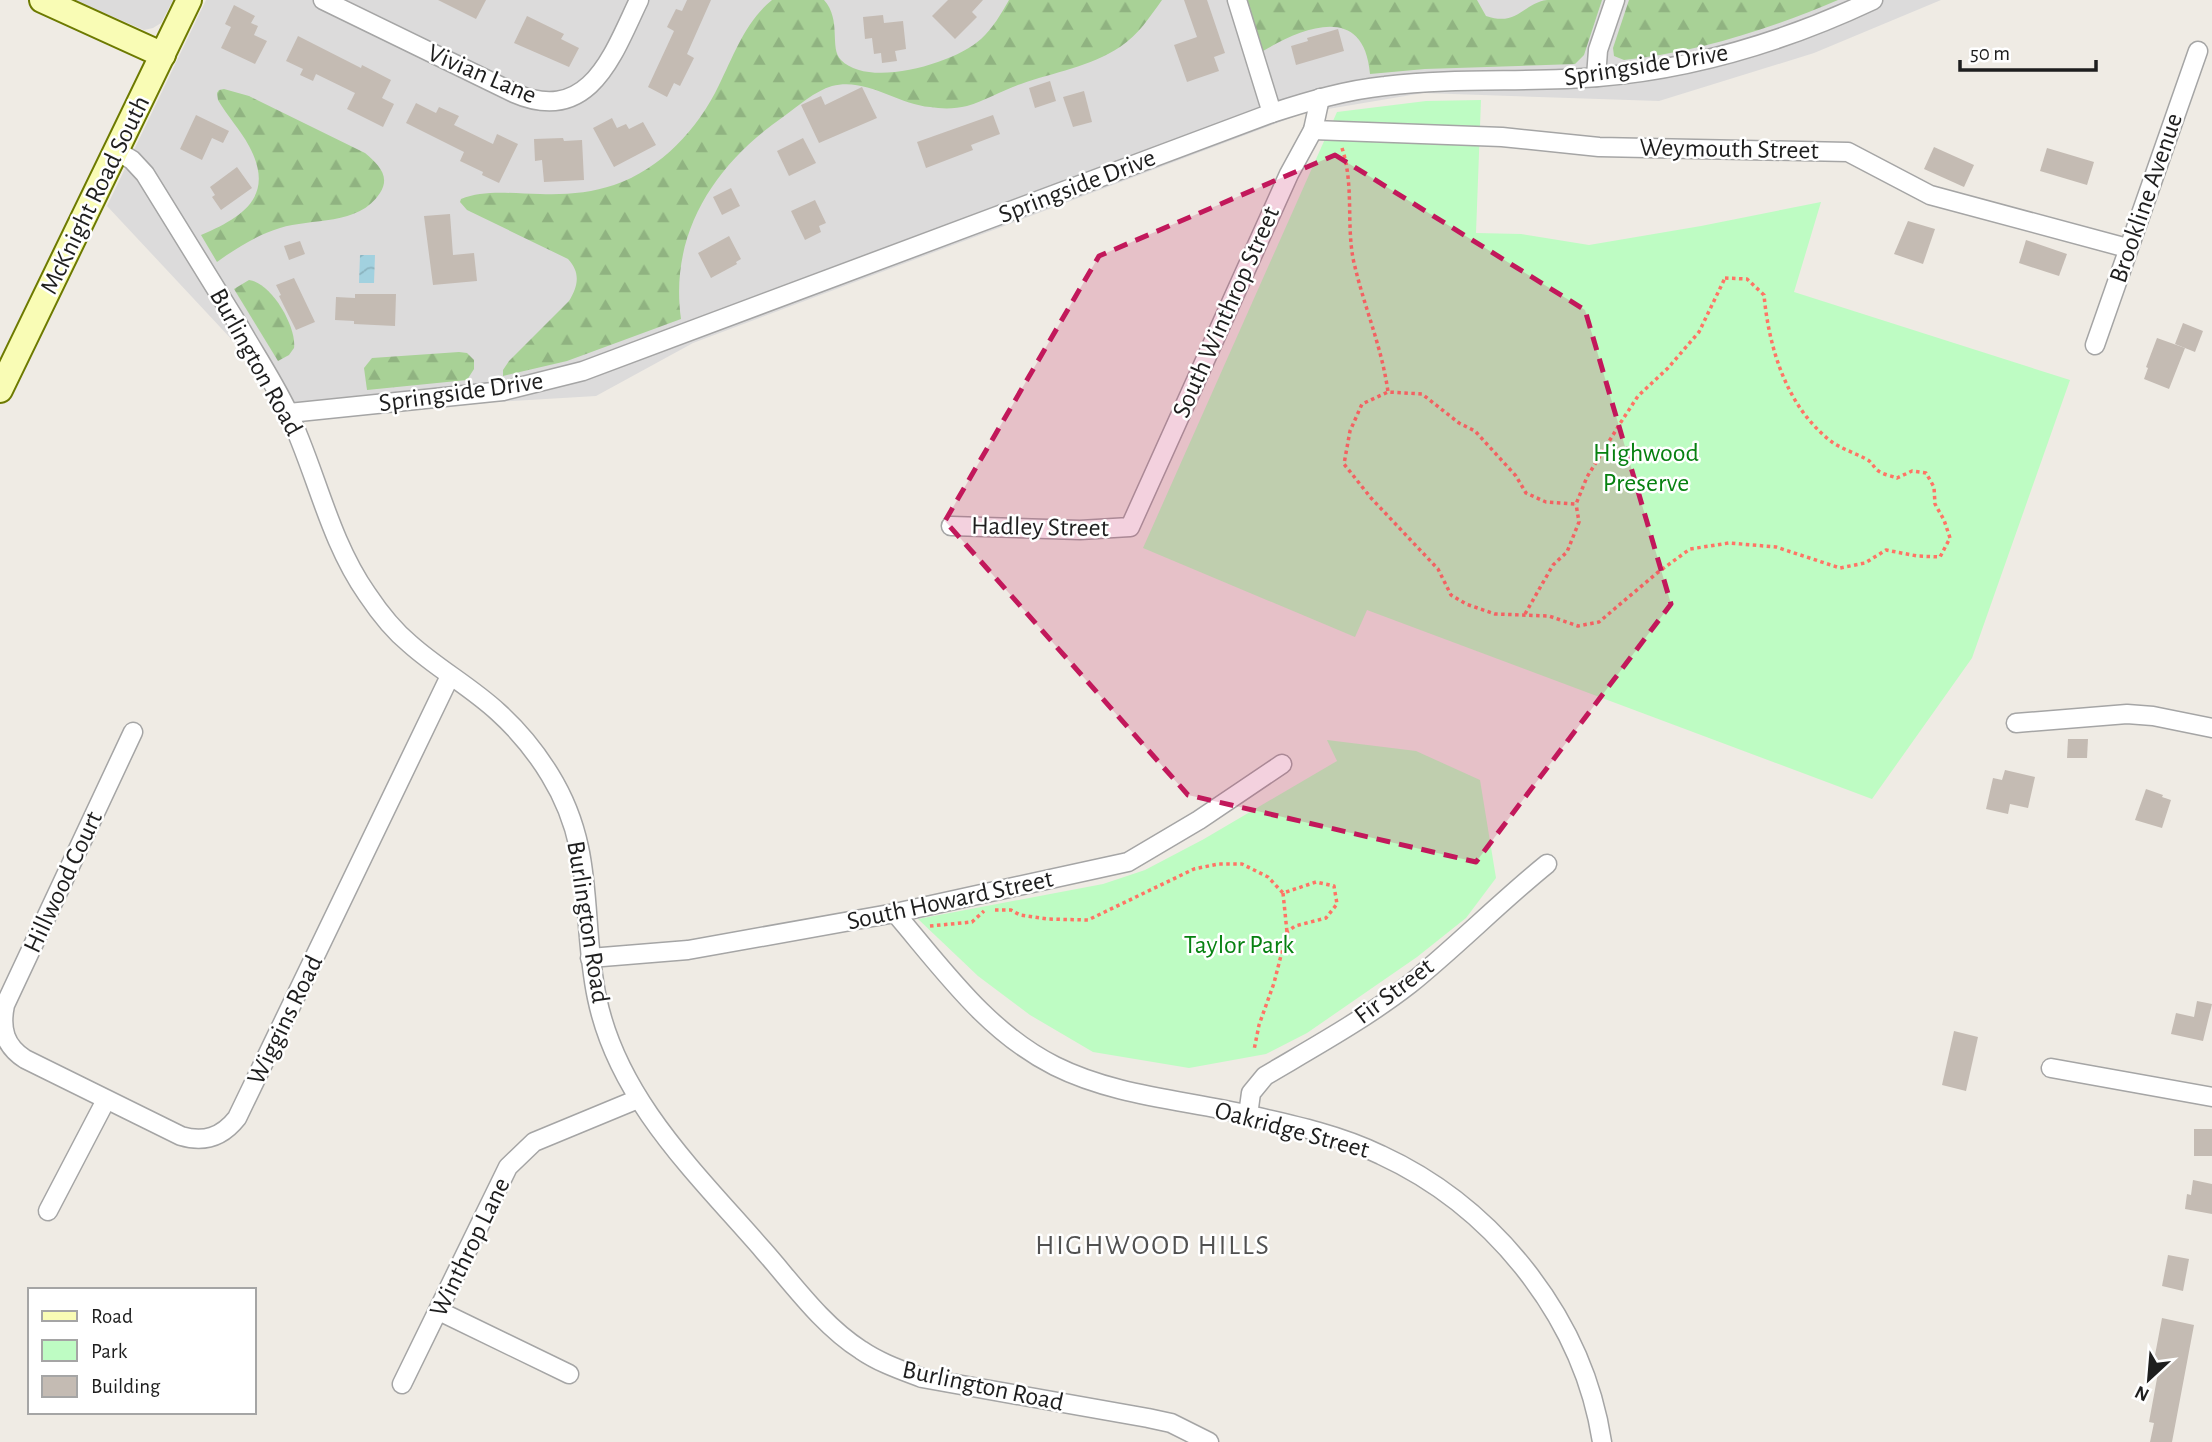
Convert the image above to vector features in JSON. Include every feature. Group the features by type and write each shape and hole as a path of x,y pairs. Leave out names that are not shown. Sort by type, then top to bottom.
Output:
{"street":[{"path":"42,0 163,55"},
{"name":"McKnight Road South","path":"0,390 189,0"},
{"name":"Vivian Lane","path":"323,0 514,93 531,100 545,101 575,95 599,78 639,0"},
{"path":"1237,0 1272,113"},
{"path":"1596,77 1597,55 1615,0"},
{"name":"Springside Drive","path":"289,413 503,391 583,371 1272,113 1320,98 1404,84 1596,77 1677,65 1720,56 1798,32 1873,0"},
{"name":"Brookline Avenue","path":"2095,345 2197,51"},
{"name":"South Winthrop Street","path":"1130,527 1289,174 1313,130 1320,98"},
{"name":"Weymouth Street","path":"1313,130 1502,137 1599,147 1847,152 1930,195 2127,248"},
{"name":"Burlington Road","path":"117,151 132,160 145,174 266,371 289,413 334,534 349,565 386,620 408,643 497,711 529,745 551,778 569,812 582,858 590,958 597,1001 612,1045 638,1099 666,1139 821,1316 862,1351 891,1367 922,1378 1171,1423 1209,1442"},
{"name":"Hadley Street","path":"951,526 1080,530 1130,527"},
{"name":"Wiggins Road","path":"106,1100 193,1140 219,1135 230,1127 237,1118 450,676"},
{"path":"2016,723 2127,714 2153,716 2212,728"},
{"name":"Hillwood Court","path":"106,1100 14,1052 6,1041 2,1016 133,732"},
{"name":"South Howard Street","path":"590,958 688,950 895,913 1128,862 1199,820 1282,764"},
{"name":"Fir Street","path":"1248,1115 1251,1093 1265,1076 1377,1009 1412,982 1547,864"},
{"name":"Oakridge Street","path":"895,913 984,1017 1027,1050 1056,1066 1092,1081 1125,1090 1320,1133 1379,1154 1409,1168 1435,1186 1491,1231 1527,1270 1552,1309 1587,1381 1602,1442"},
{"path":"2051,1068 2212,1097"},
{"name":"Winthrop Lane","path":"402,1384 497,1187 519,1155 534,1142 552,1133 638,1099"},
{"path":"48,1211 106,1100"},
{"path":"439,1311 569,1374"}],"path":[{"path":"1336,131 1347,165 1354,264 1384,362 1388,392"},
{"path":"1525,614 1553,565 1567,552 1579,522 1576,504 1587,477 1638,396 1668,368 1699,332 1725,278 1747,279 1764,295 1774,354 1802,411 1832,442 1870,460 1878,471 1897,478 1912,471 1926,472 1934,486 1935,504 1950,538 1940,557 1886,550 1865,563 1840,568 1776,547 1729,543 1690,549 1599,622 1578,626 1549,616 1495,614 1466,604 1451,594 1438,569 1371,498 1344,464 1350,431 1362,404 1388,392 1422,394 1475,432 1516,476 1526,493 1546,502 1576,504"},
{"path":"911,931 944,924 972,922 984,910 1010,910 1020,915 1047,919 1088,920 1195,869 1218,864 1242,864 1268,877 1283,893 1287,932 1254,1050"},
{"path":"1283,893 1316,882 1334,886 1337,904 1326,918 1295,926 1287,932"}],"highlighted area":[{"path":"1335,155 1585,310 1671,604 1476,862 1188,795 945,521 1099,256"}],"shaded area":[{"path":"74,0 173,0 161,23 144,30"},
{"path":"206,0 1941,0 1814,53 1659,101 1423,93 1304,113 693,343 596,396 493,402 308,421 107,206"}],"green space":[{"path":"772,0 824,0 833,16 836,48 841,60 854,68 871,72 891,72 933,64 969,48 989,30 1009,0 1162,0 1133,37 1108,54 1014,86 967,106 935,108 918,105 857,85 832,86 819,91 737,156 702,203 682,258 679,288 681,319 567,361 503,376 503,370 509,361 569,301 576,285 575,269 568,259 467,210 460,202 461,199 490,193 587,192 614,185 647,169 689,132 710,101 747,29"},
{"path":"1247,0 1477,0 1486,16 1506,19 1547,0 1602,0 1584,55 1575,64 1425,69 1370,74 1365,52 1357,37 1344,29 1313,29 1296,34 1263,51"},
{"path":"1629,0 1838,0 1733,38 1624,60 1614,56 1613,48"},
{"path":"224,89 249,96 365,153 384,176 380,193 371,204 360,211 334,219 271,231 247,242 217,262 201,235 242,212 257,191 259,178 249,146 218,100 217,93"},
{"name":"Highwood Preserve","path":"1481,100 1476,233 1521,234 1589,245 1821,202 1794,292 2070,380 1972,658 1872,799 1367,610 1355,637 1143,548 1337,112 1426,101"},
{"path":"249,280 266,289 274,297 291,329 294,348 289,355 278,361 234,289"},
{"path":"467,353 474,360 474,369 467,380 367,390 364,368 372,358"},
{"name":"Taylor Park","path":"1327,740 1416,751 1480,780 1496,878 1466,918 1417,957 1307,1033 1266,1054 1189,1068 1093,1052 1030,1015 978,976 918,919 1103,884 1145,870 1204,839 1337,761"}],"water":[{"path":"360,255 375,255 374,283 359,283"}],"building":[{"path":"438,0 486,0 476,19"},
{"path":"687,0 711,0 687,54 694,58 680,86 674,83 667,97 648,87 674,31 667,27 676,9 682,11"},
{"path":"948,0 983,0 972,12 977,17 955,39 932,16"},
{"path":"1184,0 1207,0 1225,53 1214,57 1219,71 1187,82 1174,45 1197,37"},
{"path":"234,5 255,16 251,23 258,26 254,35 267,41 255,64 221,48 231,27 225,24"},
{"path":"883,15 884,23 903,21 906,49 895,51 897,61 882,63 881,53 874,54 872,38 865,39 863,17"},
{"path":"527,16 564,34 561,39 579,48 569,67 514,43"},
{"path":"1338,29 1344,51 1296,65 1291,46"},
{"path":"298,36 391,80 382,98 394,104 383,127 347,109 355,93 316,74 313,81 300,75 303,69 286,61"},
{"path":"1050,81 1056,101 1035,108 1029,88"},
{"path":"862,87 877,118 819,143 801,105 821,96 825,105"},
{"path":"1084,91 1092,122 1073,127 1063,97"},
{"path":"416,103 436,113 439,107 459,116 454,125 493,144 497,134 518,144 499,183 460,161 464,152 406,123"},
{"path":"196,115 229,131 223,143 212,138 202,160 180,149"},
{"path":"993,115 1000,134 971,145 973,150 926,168 917,142"},
{"path":"612,118 617,128 626,124 629,129 643,122 656,145 614,167 593,128"},
{"path":"563,138 564,141 582,140 584,180 544,182 542,160 535,161 534,139"},
{"path":"803,138 816,163 789,176 777,151"},
{"path":"1934,147 1974,165 1964,187 1924,169"},
{"path":"2047,148 2094,162 2087,185 2040,171"},
{"path":"237,167 252,188 221,210 212,197 215,195 210,187"},
{"path":"731,188 740,206 722,215 713,197"},
{"path":"815,200 826,223 819,226 821,232 805,240 791,211"},
{"path":"450,214 453,255 474,253 477,281 433,285 424,216"},
{"path":"1908,221 1935,229 1923,264 1894,254"},
{"path":"729,236 741,259 711,278 698,253"},
{"path":"2026,240 2067,254 2059,276 2019,263"},
{"path":"300,241 305,254 289,260 284,246"},
{"path":"294,278 315,322 296,330 276,285"},
{"path":"355,294 396,294 395,326 335,320 336,297 355,298"},
{"path":"2183,323 2203,331 2195,352 2175,344"},
{"path":"2157,338 2185,348 2169,389 2144,379"},
{"path":"2068,739 2088,739 2087,758 2067,758"},
{"path":"2005,770 2035,777 2028,808 2010,804 2008,814 1986,809 1993,778 2002,780"},
{"path":"2146,789 2171,800 2162,828 2135,820"},
{"path":"2197,1001 2212,1004 2203,1041 2171,1034 2176,1013 2194,1017"},
{"path":"1954,1031 1978,1037 1966,1091 1942,1085"},
{"path":"2194,1129 2212,1129 2212,1156 2194,1156"},
{"path":"2193,1180 2212,1184 2212,1214 2185,1209"},
{"path":"2168,1255 2189,1259 2183,1291 2162,1286"},
{"path":"2162,1318 2194,1325 2172,1442 2150,1442 2154,1423 2149,1422 2158,1373 2152,1371"}],"district":[{"name":"HIGHWOOD HILLS","path":"1153,1246"}]}
